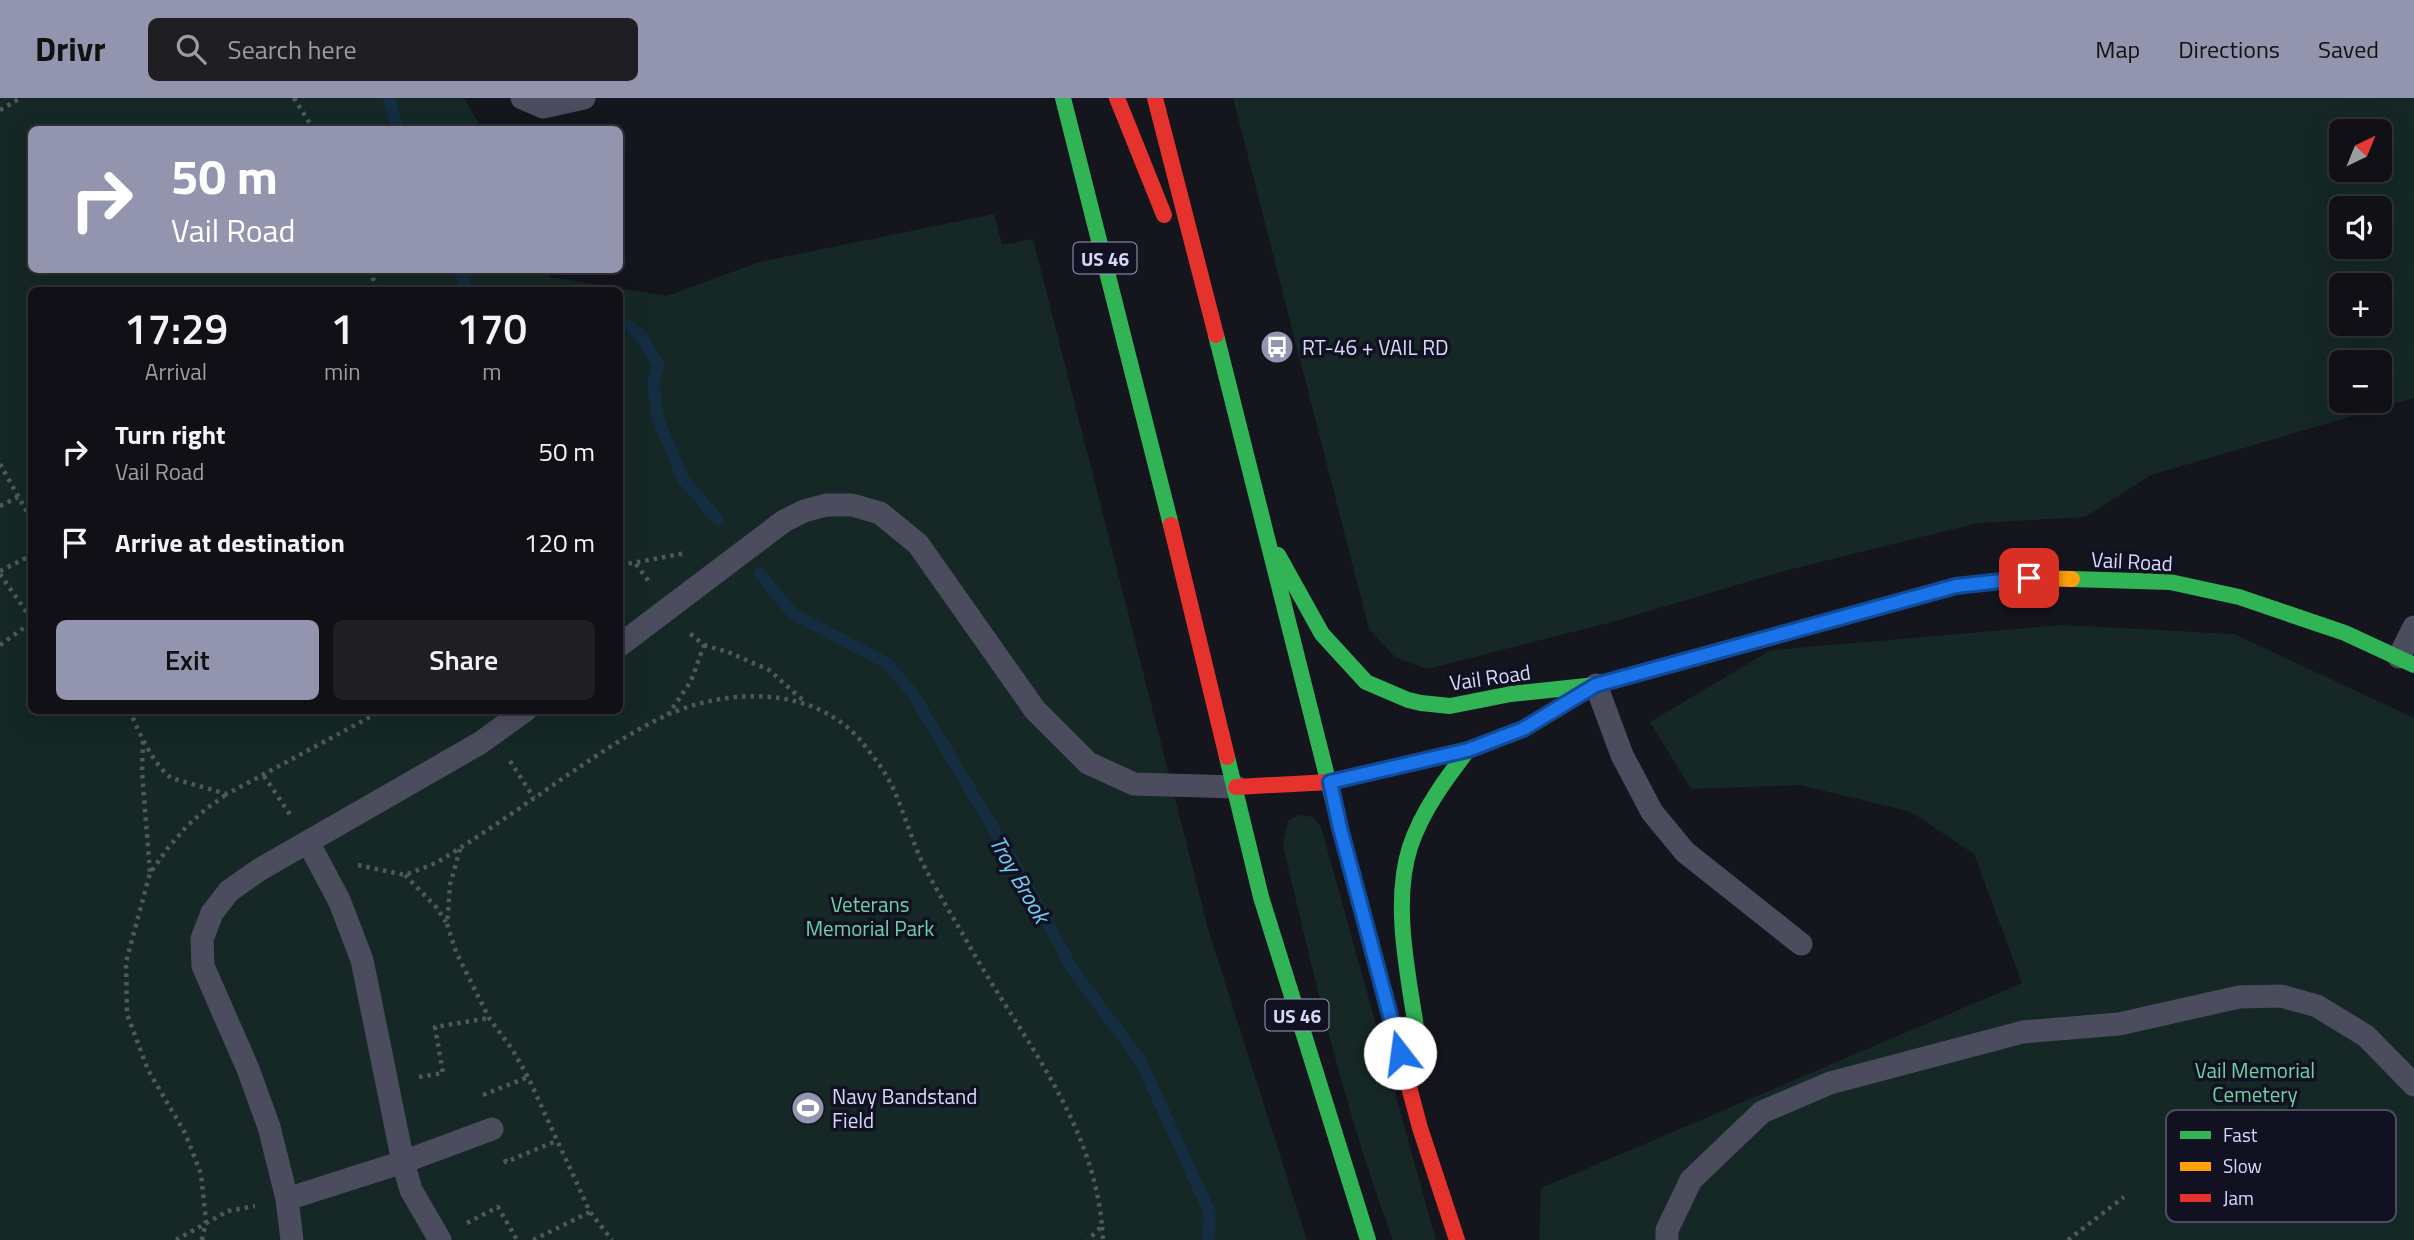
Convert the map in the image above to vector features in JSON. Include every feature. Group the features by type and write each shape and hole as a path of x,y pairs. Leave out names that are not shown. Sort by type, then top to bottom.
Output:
{"main road":[{"name":"US 46","path":"1063,98 1149,432 1261,897 1368,1240"},
{"path":"1117,98 1168,226"},
{"path":"1155,98 1340,828 1437,1182 1457,1240"},
{"path":"1177,250 1224,370"},
{"name":"Vail Road","path":"1266,532 1322,634 1366,682 1414,702 1450,706 1511,694 1596,685 1956,586 2029,578 2170,582 2239,597 2345,633 2406,661"},
{"name":"Vail Road","path":"1236,786 1330,782 1468,750 1523,729 1596,685"},
{"path":"1437,1182 1404,935 1405,880 1409,852 1423,816 1445,779 1468,750"}],"lane":[{"path":"522,98 543,107 584,98"},
{"path":"623,643 769,531 803,511 826,505 852,505 880,513 918,544 1035,710 1088,764 1134,784 1236,786"},
{"path":"2406,661 2414,627"},
{"path":"1596,685 1622,755 1653,812 1685,852 1801,944"},
{"path":"292,1240 287,1199 269,1127 203,966 202,939 212,913 229,891 258,870 492,734 520,714"},
{"path":"308,842 339,900 362,960 403,1162 411,1190 440,1240"},
{"path":"1667,1240 1667,1230 1692,1180 1762,1112 1830,1083 2023,1032 2119,1024 2239,997 2281,996 2317,1006 2366,1035 2414,1085"},
{"path":"287,1199 403,1162 492,1129"}],"path":[{"path":"0,110 21,98"},
{"path":"294,98 312,126"},
{"path":"0,464 28,514"},
{"path":"0,506 18,497"},
{"path":"623,564 636,564 691,552"},
{"path":"28,557 0,573 28,615"},
{"path":"636,564 655,589"},
{"path":"0,645 28,624"},
{"path":"685,629 704,645 729,652 769,670 805,703"},
{"path":"667,715 691,681 704,645"},
{"path":"612,1240 590,1212 528,1077 489,1018 456,952 447,923 436,907 405,875 436,863 607,749 667,715 715,700 747,696 774,697 805,703 841,721 862,743 891,784 924,865 981,967 1045,1066 1078,1130 1099,1197 1103,1240"},
{"path":"131,714 153,760 172,778 227,794"},
{"path":"150,873 187,826 227,794 376,714"},
{"path":"492,734 534,798"},
{"path":"143,740 142,772 150,873 127,962 127,1014 148,1070 185,1133 201,1174 206,1221 202,1240"},
{"path":"264,776 308,842"},
{"path":"447,923 450,885 460,848"},
{"path":"443,1073 435,1027 489,1018"},
{"path":"2068,1240 2124,1197"},
{"path":"176,1240 228,1211 287,1199"},
{"path":"498,1207 517,1240"},
{"path":"533,1240 590,1212"},
{"path":"1088,1240 1102,1226"}],"green space":[{"name":"Veterans Memorial Park","path":"0,98 464,98 480,126 28,126 28,273 549,273 551,277 612,287 28,287 28,714 623,714 623,289 667,296 759,262 994,214 1002,245 1033,239 1209,932 1307,1240 0,1240"},
{"path":"1233,98 2414,98 2414,398 2392,404 2392,350 2329,350 2329,413 2363,413 2151,475 2085,517 1978,523 1788,570 1612,622 1427,669 1396,658 1369,629"},
{"name":"Vail Memorial Cemetery","path":"2062,625 2234,634 2414,718 2414,1240 1539,1240 1541,1188 2022,983 1974,854 1911,812 1800,785 1691,789 1650,722 1771,650"},
{"path":"1298,815 1313,817 1321,827 1436,1240 1393,1240 1360,1143 1319,995 1283,845 1288,821"}],"waterway":[{"name":"Troy Brook","path":"389,98 397,126"},
{"name":"Troy Brook","path":"462,273 465,287"},
{"name":"Troy Brook","path":"623,323 641,335 659,366 653,383 658,419 683,479 718,520"},
{"name":"Troy Brook","path":"760,574 793,614 887,663 913,694 1025,881 1073,970 1140,1060 1210,1213 1208,1240"}],"traffic: fast":[{"path":"1063,98 1171,525"},
{"path":"1216,335 1392,1023"},
{"path":"1278,555 1322,634 1366,682 1421,703 1450,706 1511,694 1596,685 1750,643"},
{"path":"2072,579 2170,582 2239,597 2345,633 2414,665"},
{"path":"1418,1041 1402,919 1405,870 1410,847 1421,821 1468,750"},
{"path":"1227,757 1261,897 1368,1240"}],"traffic: slow":[{"path":"1750,643 1956,586 2029,578 2072,579"}],"traffic: jam":[{"path":"1117,98 1164,215"},
{"path":"1155,98 1216,335"},
{"path":"1171,525 1227,757"},
{"path":"1236,787 1330,782 1468,750 1523,729 1586,691"},
{"path":"1392,1023 1420,1128 1457,1240"}],"place":[{"name":"RT-46 + VAIL RD","path":"1277,347"},
{"name":"Navy Bandstand Field","path":"808,1108"}],"route":[{"path":"1400,1053 1330,782 1468,750 1523,729 1596,685 1956,586 2029,578"}]}
